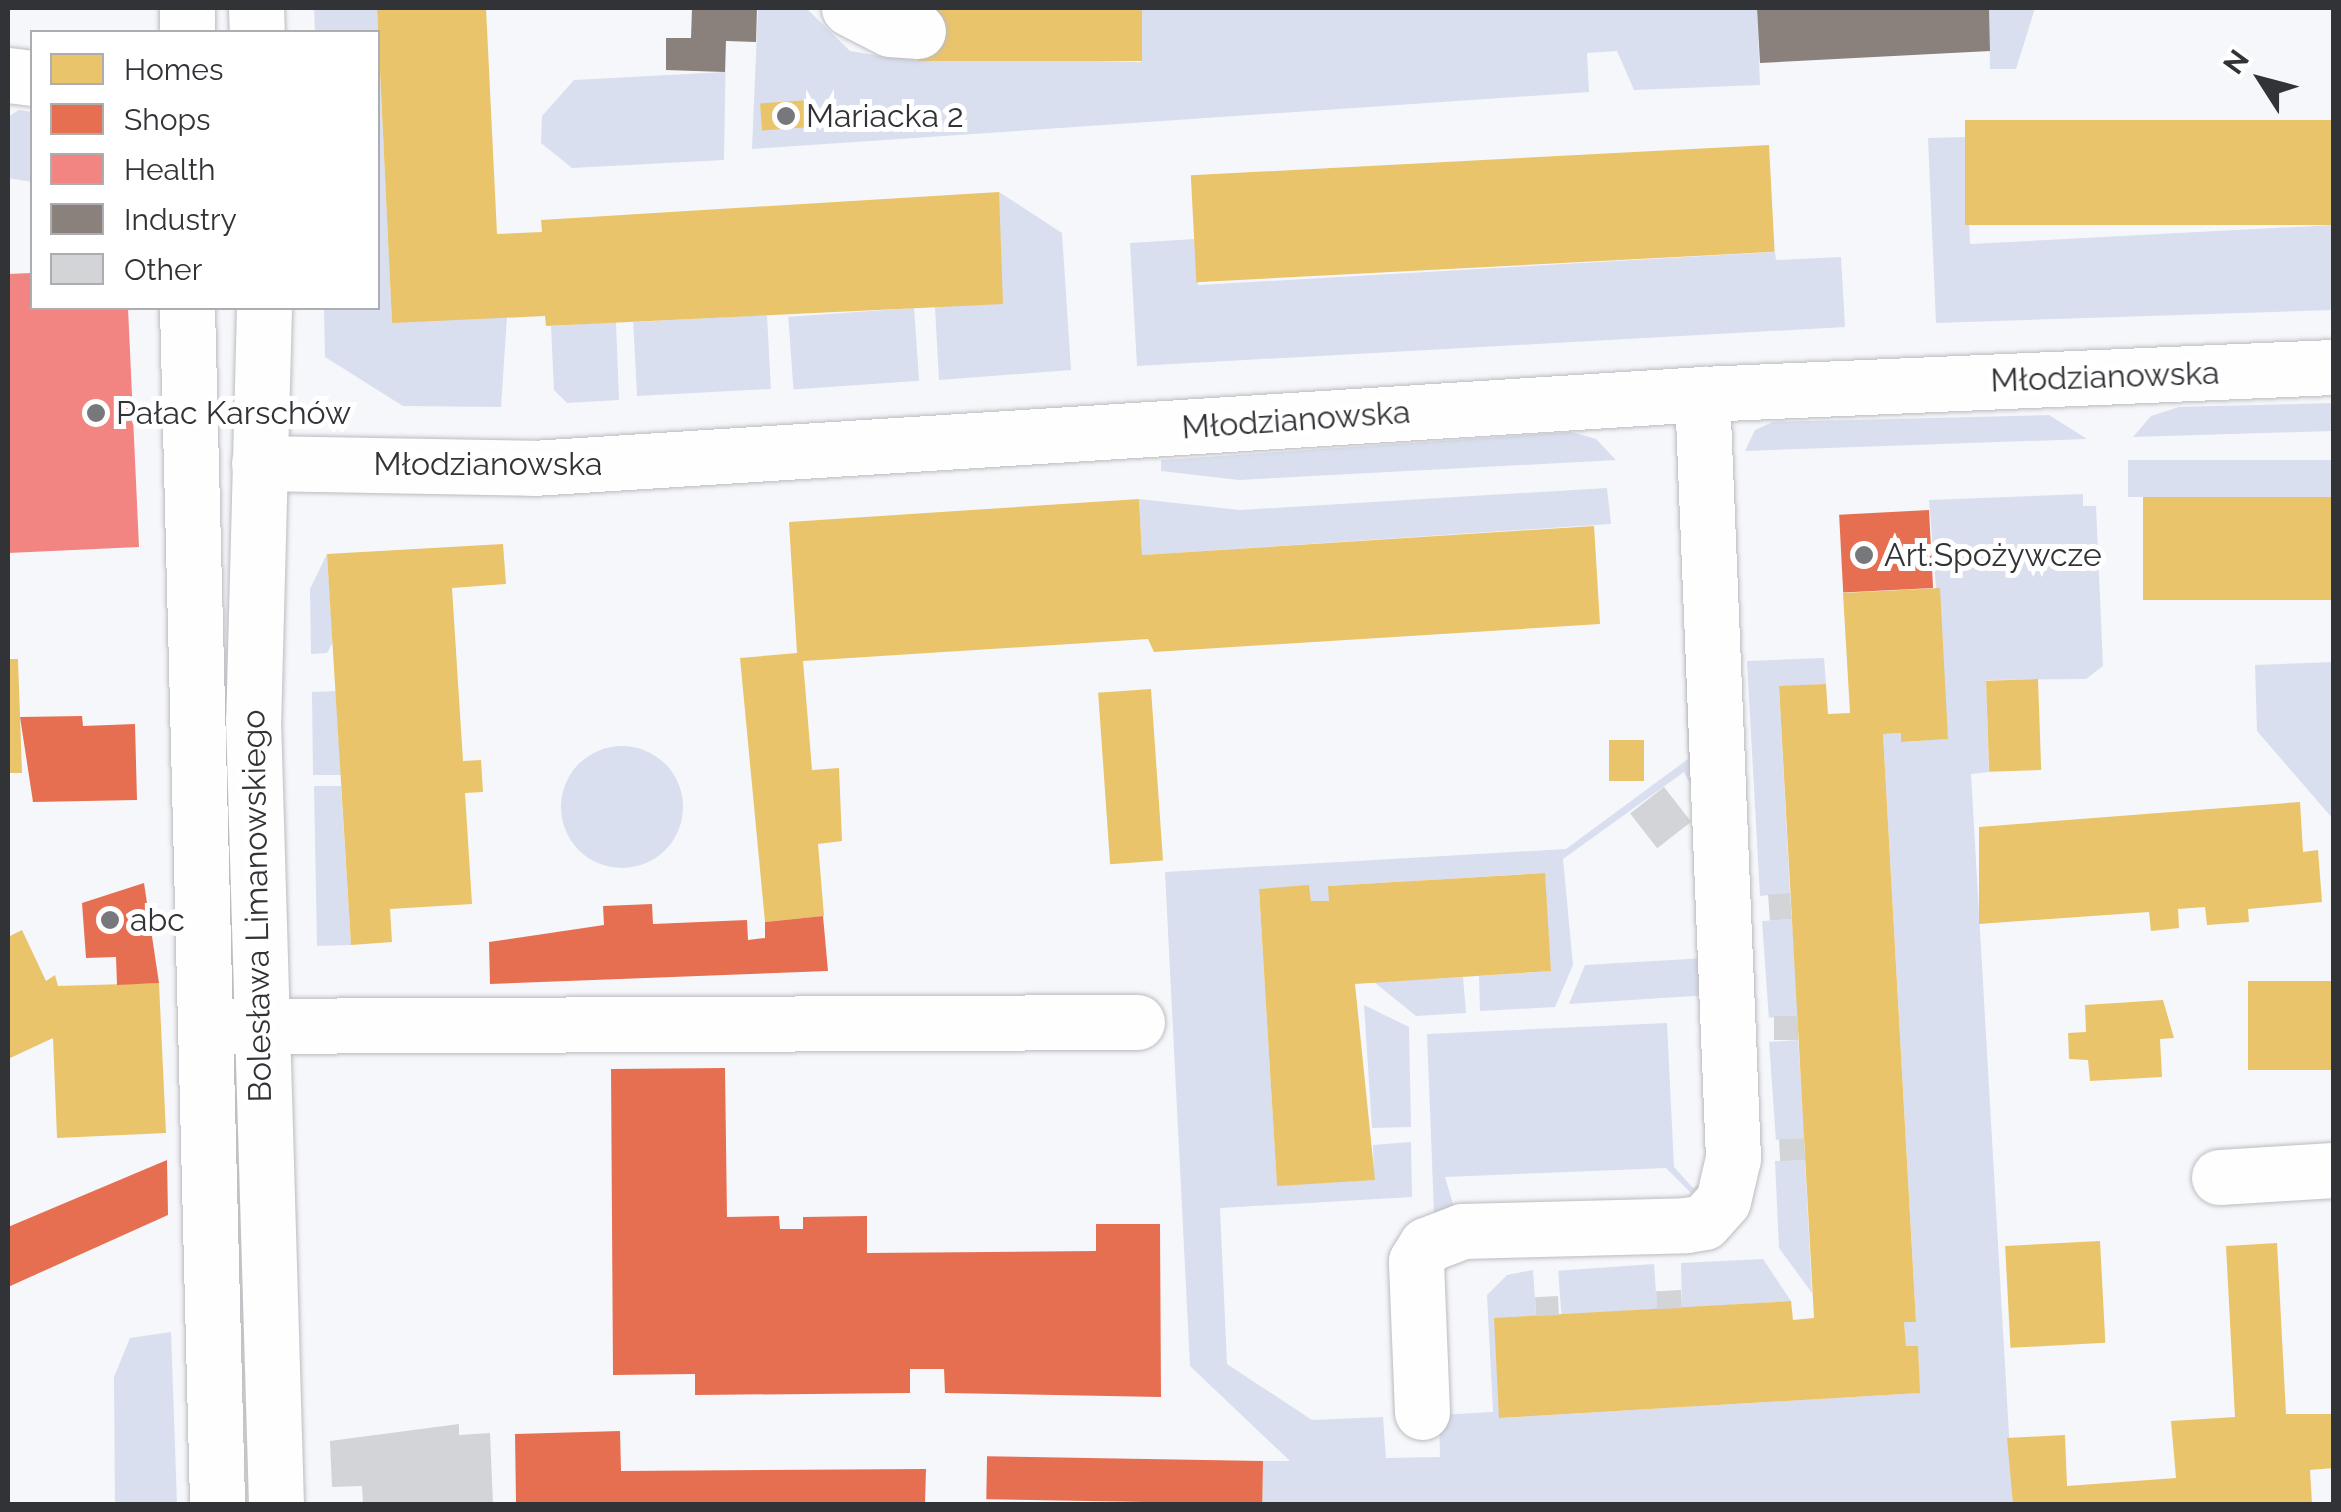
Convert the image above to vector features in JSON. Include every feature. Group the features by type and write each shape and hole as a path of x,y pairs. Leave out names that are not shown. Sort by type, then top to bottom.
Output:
{"street":[{"path":"849,8 890,29 918,31"},
{"name":"Bolesława Limanowskiego","path":"186,310 217,1504"},
{"name":"Bolesława Limanowskiego","path":"264,310 259,464 259,1026 276,1504"},
{"name":"Młodzianowska","path":"259,464 533,468 1702,394 2334,368"},
{"path":"1422,1412 1416,1261 1426,1245 1462,1231 1686,1225 1704,1222 1723,1200 1732,1158 1702,394"},
{"path":"205,1026 1137,1022"},
{"path":"2219,1177 2334,1170"}],"shaded area":[{"path":"314,8 377,8 378,30 315,30"},
{"path":"758,8 806,8 850,51 880,56 1141,62 1142,8 1757,8 1760,85 1634,90 1617,51 1587,53 1589,92 752,149"},
{"path":"1989,8 2035,8 2016,69 1990,69"},
{"path":"726,41 724,160 572,168 541,143 542,116 574,80 725,72"},
{"path":"380,71 392,322 507,317 501,407 403,406 325,357 324,310 380,310"},
{"path":"19,110 30,112 30,182 8,178 8,117"},
{"path":"1965,137 1970,244 2333,225 2333,310 1936,323 1928,138"},
{"path":"999,192 1062,233 1071,370 939,380 935,307"},
{"path":"1195,239 1198,285 1775,252 1776,260 1841,257 1845,327 1137,366 1130,243"},
{"path":"914,308 919,381 793,390 788,317"},
{"path":"767,315 771,389 637,396 633,322"},
{"path":"616,322 619,400 567,403 554,390 551,326"},
{"path":"2333,403 2333,431 2133,437 2151,416 2179,407"},
{"path":"2049,415 2087,439 1745,451 1755,430 1773,422"},
{"path":"1572,432 1596,439 1616,460 1239,480 1161,471 1161,460"},
{"path":"2128,460 2333,460 2333,497 2128,497"},
{"path":"1607,488 1611,524 1142,555 1139,499 1240,510"},
{"path":"2083,494 2083,506 2096,506 2103,666 2086,679 1986,680 1989,772 1971,774 2013,1504 1262,1504 1263,1461 1290,1461 1190,1366 1165,872 1566,849 1688,759 1681,521 1698,799 1684,772 1563,859 1573,965 1555,1007 1480,1011 1479,976 1551,971 1544,873 1329,886 1329,901 1311,901 1309,886 1259,889 1277,1185 1374,1180 1373,1145 1411,1142 1412,1197 1220,1208 1227,1364 1312,1420 1383,1417 1386,1458 1440,1457 1439,1415 1493,1412 1487,1295 1507,1275 1533,1270 1536,1316 1500,1418 1919,1393 1918,1346 1906,1346 1904,1322 1916,1321 1883,734 1901,733 1902,742 1948,739 1929,500"},
{"path":"327,554 333,642 327,653 311,654 310,589"},
{"path":"1824,658 1826,684 1779,687 1790,893 1760,896 1747,661"},
{"path":"2334,662 2333,819 2257,731 2255,665"},
{"path":"336,691 341,775 313,775 312,692"},
{"path":"622,746 645,751 665,764 678,784 683,807 678,830 665,850 645,863 622,868 599,863 579,850 566,830 561,807 566,784 579,764 599,751"},
{"path":"314,786 341,786 351,945 317,946"},
{"path":"1792,919 1799,1016 1769,1018 1762,921"},
{"path":"1706,958 1709,995 1569,1004 1585,965"},
{"path":"1463,977 1466,1013 1416,1016 1374,982"},
{"path":"1364,1005 1409,1027 1411,1127 1372,1128"},
{"path":"1667,1023 1674,1167 1693,1188 1715,1174 1692,1194 1666,1168 1445,1177 1459,1224 1434,1213 1427,1034"},
{"path":"1798,1040 1805,1138 1776,1140 1769,1042"},
{"path":"1805,1160 1812,1293 1779,1248 1775,1161"},
{"path":"1763,1259 1791,1301 1682,1308 1681,1263"},
{"path":"1654,1264 1657,1309 1561,1316 1558,1271"},
{"path":"171,1332 177,1504 115,1504 114,1377 130,1338"}],"building: Homes":[{"path":"377,8 486,8 497,234 542,232 541,220 999,192 1003,304 546,326 545,316 392,323"},
{"path":"918,8 1142,8 1142,61 918,61"},
{"name":"Mariacka 2","path":"810,100 812,127 762,130 760,103"},
{"path":"1965,120 2334,120 2334,225 1965,225"},
{"path":"1769,145 1775,252 1196,282 1191,175"},
{"path":"2143,497 2334,497 2334,600 2143,600"},
{"path":"1139,499 1142,555 1594,526 1600,624 1154,652 1148,639 803,661 812,770 839,768 842,841 818,844 824,916 765,922 740,658 797,653 789,522"},
{"path":"503,544 506,584 452,588 463,761 481,760 483,792 465,793 472,904 390,909 392,942 351,945 327,554"},
{"path":"1940,588 1948,739 1901,742 1901,733 1883,734 1916,1322 1904,1322 1906,1346 1918,1346 1920,1393 1499,1418 1494,1318 1791,1301 1793,1320 1814,1318 1779,686 1826,684 1828,714 1850,713 1843,593"},
{"path":"8,659 18,659 22,773 8,773"},
{"path":"2038,679 2041,770 1989,772 1986,681"},
{"path":"1151,689 1163,861 1110,864 1098,693"},
{"path":"1609,740 1644,740 1644,781 1609,781"},
{"path":"2300,802 2303,852 2318,850 2322,902 2248,909 2249,922 2207,925 2205,907 2178,909 2179,928 2151,931 2149,912 1979,924 1979,827"},
{"path":"1545,873 1551,971 1355,984 1375,1180 1277,1186 1259,889 1309,885 1311,901 1329,901 1328,886"},
{"path":"22,930 46,981 55,975 58,986 159,983 166,1133 57,1138 53,1038 8,1059 8,937"},
{"path":"2248,981 2334,981 2334,1070 2248,1070"},
{"path":"2163,1000 2174,1038 2160,1039 2162,1077 2090,1081 2088,1060 2069,1059 2068,1033 2086,1032 2085,1005"},
{"path":"2100,1241 2105,1343 2010,1348 2005,1246"},
{"path":"2277,1243 2286,1414 2334,1414 2334,1468 2310,1470 2312,1504 2013,1504 2007,1438 2065,1435 2067,1486 2176,1478 2171,1421 2235,1417 2226,1246"}],"building: Shops":[{"path":"1929,510 1933,588 1843,593 1839,515"},
{"path":"82,716 83,726 135,724 137,800 33,802 20,717"},
{"path":"144,883 159,983 117,985 116,957 86,958 82,903"},
{"path":"652,904 653,924 747,920 748,940 765,938 765,922 823,916 828,971 490,984 489,942 604,925 603,906"},
{"path":"725,1068 727,1217 779,1216 780,1229 803,1229 803,1217 867,1216 867,1253 1096,1251 1096,1224 1160,1224 1161,1397 945,1393 944,1369 910,1369 910,1393 695,1395 695,1374 613,1375 611,1069"},
{"path":"167,1160 168,1215 8,1287 8,1227"},
{"path":"620,1431 621,1471 926,1469 925,1504 516,1504 515,1434"},
{"path":"987,1456 1263,1461 1262,1504 986,1499"}],"building: Health":[{"path":"30,273 30,310 128,310 139,547 8,553 8,274"}],"building: Industry":[{"path":"692,8 757,8 756,42 726,41 725,72 666,70 666,38 691,38"},
{"path":"1757,8 1989,8 1990,51 1760,63"}],"building: Other":[{"path":"1664,787 1691,822 1657,848 1630,813"},
{"path":"1790,893 1792,919 1770,920 1768,895"},
{"path":"1774,1016 1798,1016 1798,1040 1774,1040"},
{"path":"1804,1138 1805,1160 1780,1161 1779,1139"},
{"path":"1681,1290 1682,1308 1657,1309 1656,1291"},
{"path":"1558,1296 1559,1315 1536,1316 1535,1297"},
{"path":"459,1424 459,1435 490,1433 493,1504 363,1504 362,1486 332,1487 330,1441"}],"place":[{"name":"Mariacka 2","path":"786,116"},
{"name":"Pałac Karschów","path":"96,413"},
{"name":"Art.Spożywcze","path":"1864,555"},
{"name":"abc","path":"110,920"}]}
